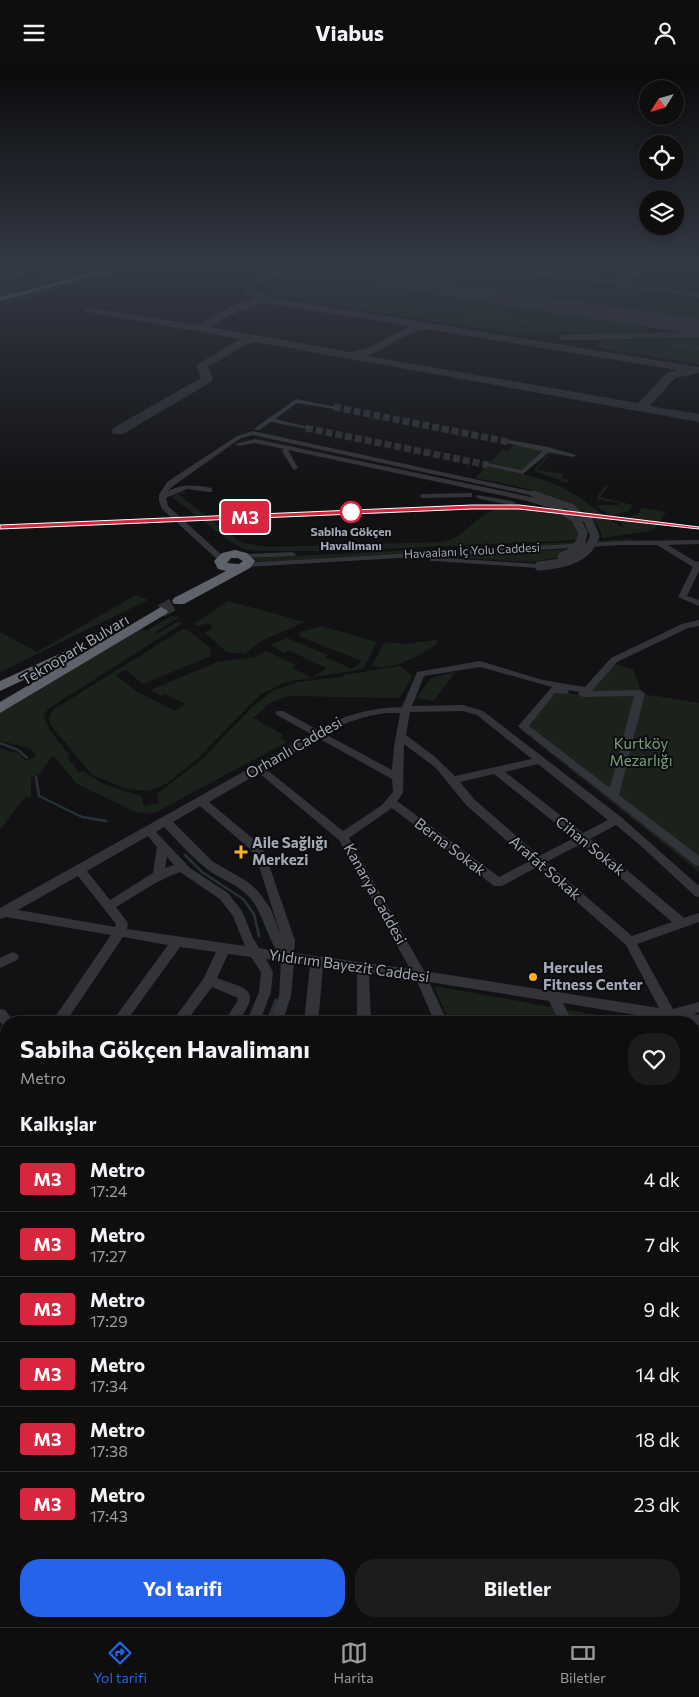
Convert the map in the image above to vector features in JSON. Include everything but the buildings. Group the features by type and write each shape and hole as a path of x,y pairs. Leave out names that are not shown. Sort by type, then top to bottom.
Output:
{"highway":[{"path":"221,559 221,565 226,567 245,563"},
{"path":"221,559 173,598 245,563"},
{"name":"Teknopark Bulvarı","path":"0,694 66,655 155,608 0,708"},
{"path":"0,687 66,655"}],"main road":[{"path":"422,1627 450,1627"}],"street":[{"path":"257,429 296,401 334,407"},
{"path":"271,420 306,427"},
{"path":"221,559 164,505 163,498 170,490 239,437 257,433 534,494 564,504 581,514 592,526 595,536 591,547 579,557 563,563 484,563 420,559 321,560"},
{"path":"232,444 255,441 518,497 556,507 577,521 583,533 579,546 564,556 540,564"},
{"path":"510,442 573,455"},
{"path":"232,444 250,444 285,451 486,495 518,497"},
{"path":"488,465 523,472 548,449"},
{"path":"285,451 295,467"},
{"path":"164,505 165,498 180,488 192,486 209,490"},
{"path":"423,496 469,495"},
{"path":"480,497 526,505"},
{"name":"Havaalanı İç Yolu Caddesi","path":"245,563 663,540 699,536"},
{"path":"663,540 698,565 682,597 699,603"},
{"name":"Havaalanı İç Yolu Caddesi","path":"245,563 663,540 699,542"},
{"path":"343,837 386,809 398,793 397,777 407,709 412,690 420,674 480,664 564,688 590,689 614,660 685,626 699,623"},
{"path":"613,795 640,693 585,695 553,690 522,726 699,861"},
{"name":"Orhanlı Caddesi","path":"2,913 336,723 363,713 407,709 462,708 475,711 617,820 684,879"},
{"path":"280,713 397,777"},
{"name":"Arafat Sokak","path":"402,737 454,780 470,803 630,942 670,1016"},
{"path":"454,780 541,760"},
{"name":"Kanarya Caddesi","path":"259,768 343,837 420,975 439,1016"},
{"name":"Cihan Sokak","path":"496,771 583,839 683,924"},
{"path":"200,801 259,851 289,941 285,996 278,1016"},
{"name":"Berna Sokak","path":"391,802 498,883 617,820"},
{"path":"165,821 208,864 244,885 254,894 264,909 274,938 288,957"},
{"path":"148,830 182,867 234,905 247,939 267,972 264,992 255,1016"},
{"path":"158,875 163,847"},
{"path":"109,906 150,883 158,875 182,867"},
{"path":"62,1016 120,932 122,923 79,869"},
{"path":"684,879 699,887"},
{"path":"684,879 699,893"},
{"name":"Yıldırım Bayezit Caddesi","path":"2,913 257,954 420,975 656,1016"},
{"path":"630,942 699,917"},
{"path":"122,1016 177,942"},
{"path":"182,1016 209,981 224,948"},
{"path":"0,963 13,957"},
{"path":"312,1016 317,962"},
{"path":"363,968 364,1016"},
{"path":"209,981 244,996 244,1003 234,1016"},
{"path":"553,997 563,1016"},
{"path":"679,1016 699,1007"}],"green space":[{"path":"604,340 699,340 699,364 604,349 596,345"},
{"path":"514,445 542,449 524,470 489,463 502,450 508,451"},
{"path":"550,451 567,456 550,454 537,470 564,474 561,478 569,480 568,483 534,471"},
{"path":"487,466 529,476 559,486 576,495 624,528 619,520 638,514 642,508 666,512 655,528 650,531 602,538 597,524 585,512 569,503 529,489 475,478"},
{"path":"605,485 609,485 600,497 633,505 629,511 611,516 595,505 619,505 618,503 596,499"},
{"path":"180,491 189,493 178,494 242,543 269,547 442,542 455,538 487,513 507,507 533,507 558,513 568,518 576,527 581,540 337,551 257,551 244,549 229,541 172,497"},
{"path":"635,539 631,541 254,563 253,558"},
{"path":"573,549 557,558 533,562 420,556"},
{"path":"136,595 148,600 0,672 0,632 37,652"},
{"path":"228,601 305,622 261,641 245,654 227,652 205,633 213,627 208,623 199,626 194,624"},
{"path":"171,616 180,617 154,633 157,634 178,621 183,623 48,709 44,716 49,729 70,756 68,758 79,772 83,771 103,784 141,796 144,806 159,803 157,794 201,760 252,707 272,691 298,682 343,677 343,675 400,666 413,676 399,698 288,696 270,703 253,718 283,735 280,738 287,742 156,812 147,814 136,812 77,784 53,755 39,775 31,777 31,797 24,798 0,830 0,748 19,754 26,761 37,756 29,748 0,741 0,713 140,628 146,631"},
{"path":"321,626 377,642 363,669 313,677 326,668 288,650 284,653 270,645 287,638 328,655 325,657 352,669 362,661 298,636 301,632"},
{"path":"183,629 188,630 210,648 211,656 143,684 126,670 115,675 138,692 175,711 185,704 165,694 161,696 151,690 217,662 255,657 266,651 296,665 292,668 311,678 286,682 261,694 198,758 166,784 148,791 127,789 92,775 50,724 49,716 54,709"},
{"path":"436,640 439,642 404,662 386,667 372,665 385,642 406,644"},
{"name":"Kurtköy Mezarlığı","path":"614,664 633,669 642,694 699,703 699,872 520,729 554,692 588,696"},
{"path":"455,672 434,701 417,698 431,678"},
{"path":"434,986 602,1016 446,1016"}],"waterway":[{"path":"670,344 699,348"},
{"path":"0,743 18,750 27,758"},
{"path":"36,777 39,796 82,817 106,821"},
{"path":"185,855 202,872 243,899 254,914 259,936"},
{"path":"270,1016 276,1000"}],"taxiway":[{"path":"250,338 641,408"},
{"path":"354,355 364,354 394,338"},
{"path":"500,338 699,370"},
{"path":"118,431 207,379 202,366 243,342 256,339"},
{"path":"641,408 671,375 692,370"},
{"path":"641,408 699,418"}],"tunnel":[{"path":"334,407 509,442"},
{"path":"306,428 488,465"},
{"path":"161,611 179,601"}],"metro line":[{"name":"M3","path":"0,527 472,507 519,507 699,527"}],"place":[{"name":"Sabiha Gökçen Havalimanı","path":"351,512"},
{"name":"Aile Sağlığı Merkezi","path":"241,852"},
{"name":"Hercules Fitness Center","path":"533,977"}]}
